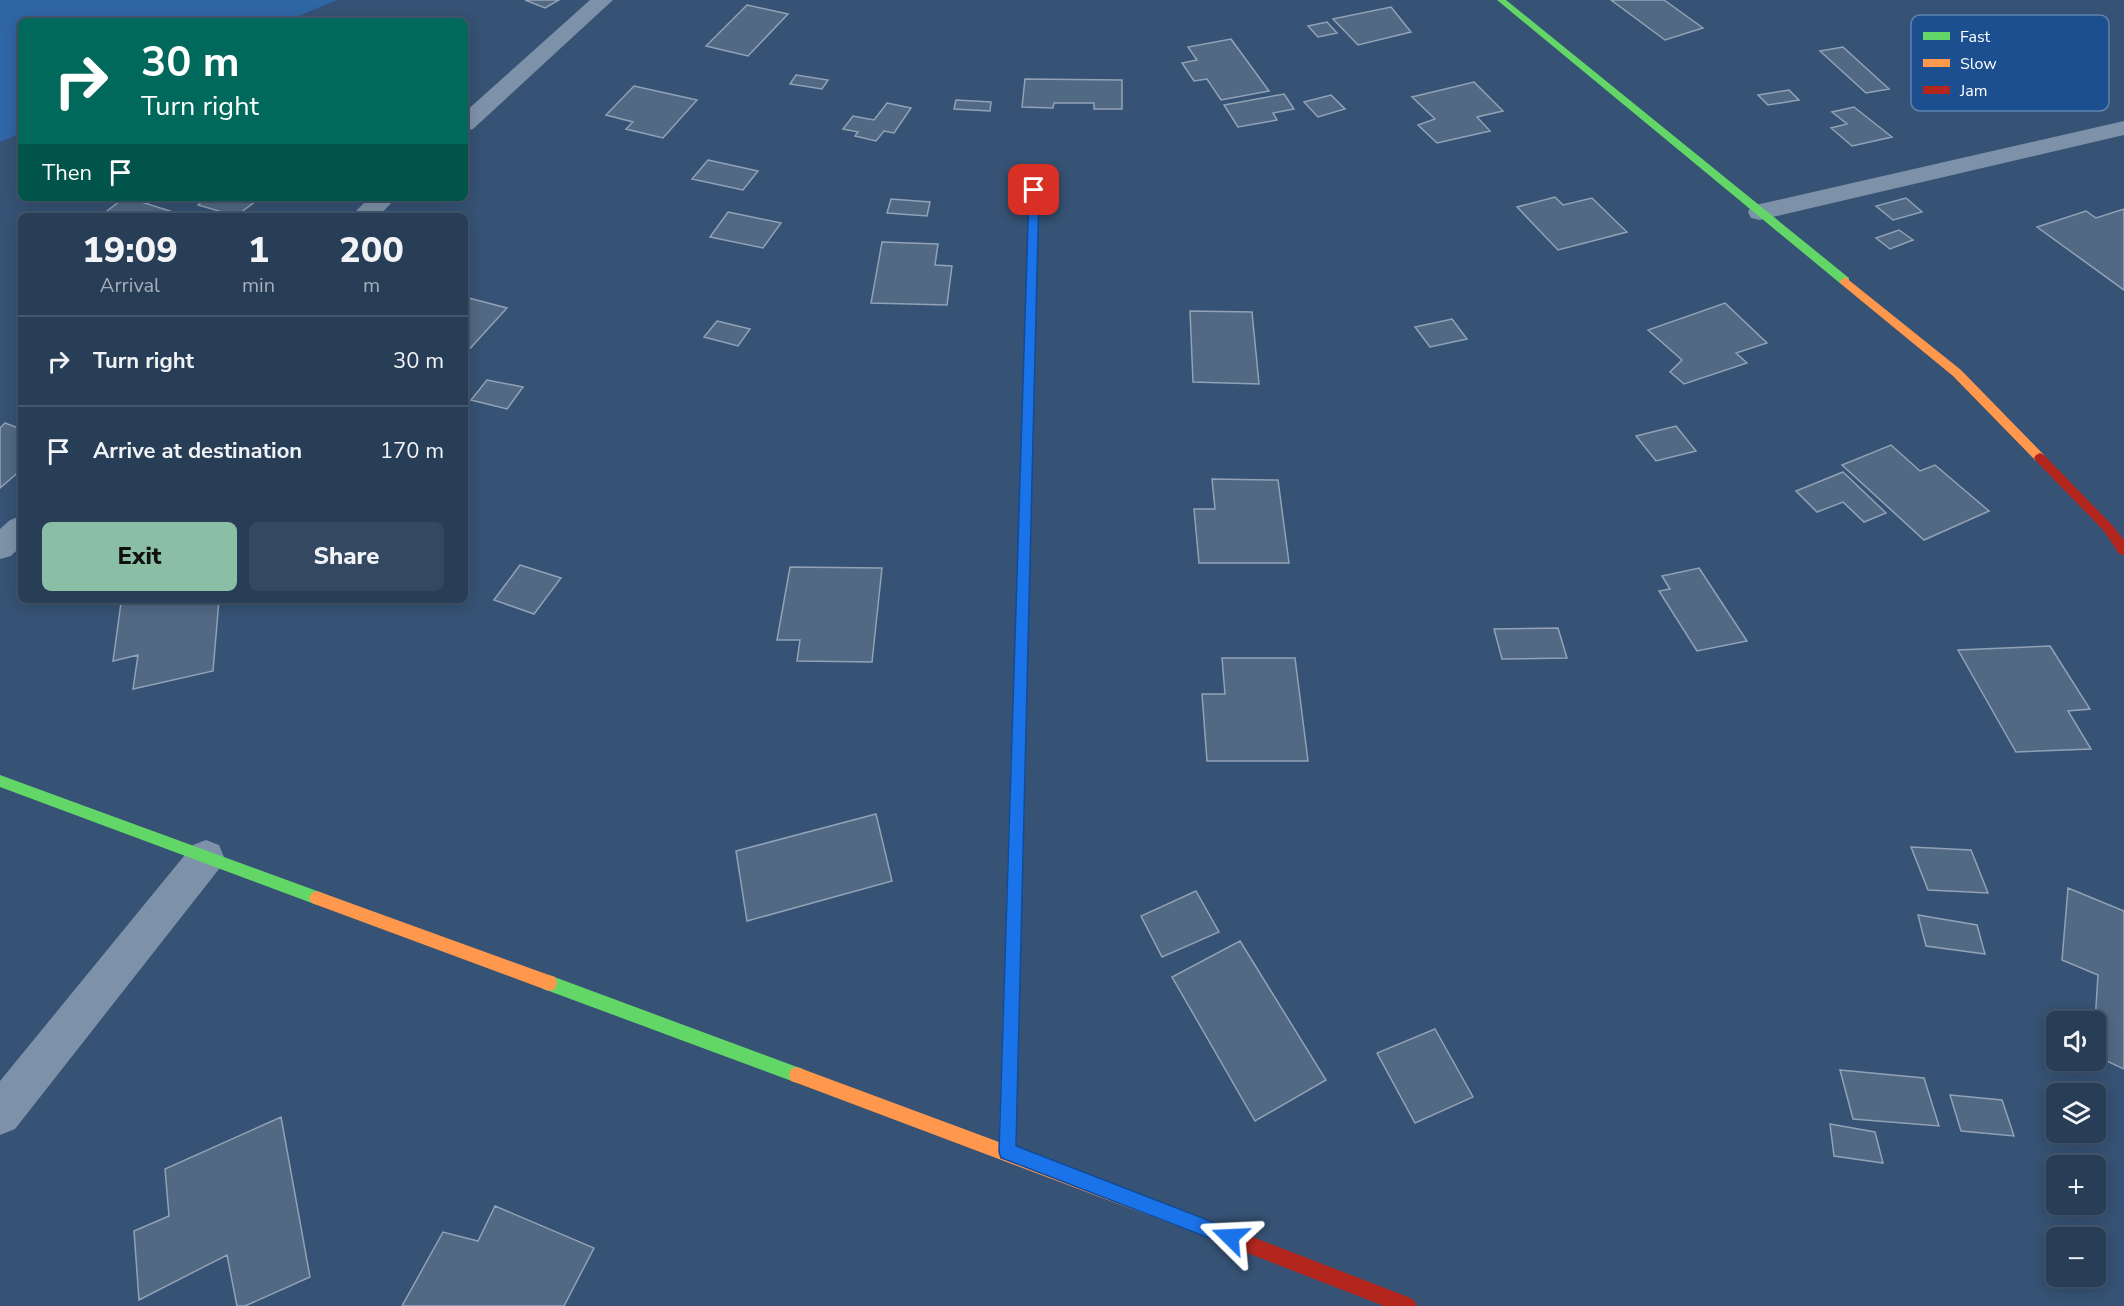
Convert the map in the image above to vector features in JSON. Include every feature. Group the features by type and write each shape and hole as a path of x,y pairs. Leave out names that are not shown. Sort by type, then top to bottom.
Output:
{"street":[{"path":"468,121 602,0"},
{"path":"1501,0 1957,373 2108,528 2124,550"},
{"path":"1760,212 2124,128"},
{"path":"1007,1152 1034,190"},
{"path":"367,213 381,201"},
{"path":"0,547 18,531"},
{"path":"0,781 1007,1152 1408,1306"},
{"path":"0,1113 206,856"}],"shaded area":[{"path":"0,0 337,0 294,18 18,18 18,134 0,142"}],"building":[{"path":"525,0 559,0 545,8"},
{"path":"1611,0 1664,0 1703,28 1665,40"},
{"path":"747,5 788,14 748,56 706,46"},
{"path":"1391,7 1411,32 1358,45 1333,19"},
{"path":"1327,22 1337,33 1318,37 1308,26"},
{"path":"1231,39 1269,91 1221,100 1207,79 1194,81 1182,63 1197,60 1188,47"},
{"path":"1843,47 1889,89 1866,93 1820,51"},
{"path":"796,75 828,80 822,89 790,84"},
{"path":"1025,79 1122,80 1122,109 1094,109 1094,103 1054,103 1053,108 1022,107"},
{"path":"1474,82 1503,111 1477,117 1490,131 1437,143 1418,125 1435,119 1412,97"},
{"path":"634,86 697,100 663,138 626,129 633,122 606,115"},
{"path":"1789,90 1799,100 1768,105 1758,95"},
{"path":"1284,94 1294,109 1273,113 1277,120 1238,127 1224,105"},
{"path":"1331,95 1345,109 1318,117 1304,102"},
{"path":"956,100 991,102 990,111 954,109"},
{"path":"887,103 911,108 894,133 884,131 876,141 855,136 858,132 843,129 853,116 874,120"},
{"path":"1854,107 1892,137 1852,146 1831,128 1847,124 1832,112"},
{"path":"708,160 758,171 743,190 692,179"},
{"path":"1555,197 1563,205 1592,198 1627,232 1558,250 1517,207"},
{"path":"1906,198 1922,212 1893,220 1876,206"},
{"path":"891,199 930,202 927,216 887,213"},
{"path":"120,201 138,201 173,212 113,213 107,211"},
{"path":"203,201 256,201 240,213 226,213 198,205"},
{"path":"2124,209 2124,290 2037,227 2086,211 2096,218"},
{"path":"728,212 781,223 763,248 710,237"},
{"path":"1899,230 1913,240 1890,249 1876,238"},
{"path":"882,242 938,244 935,265 952,266 947,305 871,303"},
{"path":"468,298 507,308 468,351"},
{"path":"1725,303 1767,343 1736,353 1747,363 1684,384 1670,372 1682,360 1648,330"},
{"path":"1190,311 1252,312 1259,384 1193,382"},
{"path":"1452,319 1467,339 1430,347 1415,327"},
{"path":"717,321 750,329 738,346 704,337"},
{"path":"487,380 523,387 507,409 471,400"},
{"path":"5,423 18,428 18,473 0,488 0,428"},
{"path":"1676,426 1696,451 1656,461 1636,436"},
{"path":"1891,445 1920,471 1935,465 1989,511 1924,540 1842,465"},
{"path":"1843,472 1886,513 1864,522 1843,502 1817,512 1796,491"},
{"path":"1212,479 1278,480 1289,563 1199,563 1194,509 1215,509"},
{"path":"520,565 561,578 534,614 494,600"},
{"path":"790,567 882,568 872,662 797,661 800,640 777,640"},
{"path":"1699,568 1747,641 1697,651 1659,591 1670,589 1662,576"},
{"path":"121,603 219,603 213,671 133,689 138,655 113,661"},
{"path":"1558,628 1567,658 1502,659 1494,629"},
{"path":"2050,646 2090,709 2068,711 2091,749 2016,752 1958,650"},
{"path":"1222,658 1295,658 1308,761 1207,761 1202,694 1225,694"},
{"path":"876,814 892,881 747,921 736,851"},
{"path":"1911,847 1971,850 1988,893 1928,890"},
{"path":"2068,888 2124,911 2124,1069 2106,1061 2106,1011 2096,1011 2098,975 2062,960"},
{"path":"1196,891 1219,932 1162,957 1141,916"},
{"path":"1918,915 1977,925 1985,954 1926,946"},
{"path":"1240,941 1326,1080 1255,1121 1172,977"},
{"path":"1435,1029 1473,1097 1415,1123 1377,1053"},
{"path":"1840,1070 1924,1078 1939,1126 1853,1119"},
{"path":"1950,1095 2002,1100 2014,1136 1961,1131"},
{"path":"281,1117 310,1277 245,1306 237,1306 227,1255 139,1300 134,1231 169,1216 165,1169"},
{"path":"1830,1124 1875,1132 1883,1163 1834,1156"},
{"path":"495,1206 594,1248 564,1306 402,1306 443,1232 478,1241"}],"traffic: fast":[{"path":"1501,0 1845,281"},
{"path":"0,781 317,898"},
{"path":"549,983 797,1075"}],"traffic: slow":[{"path":"1845,281 1957,373 2040,458"},
{"path":"1007,1152 1020,695"},
{"path":"317,898 549,983"},
{"path":"797,1075 1201,1226"}],"traffic: jam":[{"path":"1020,695 1034,190"},
{"path":"2040,458 2108,528 2124,550"},
{"path":"1201,1226 1408,1306"}],"route":[{"path":"1034,190 1007,1152 1230,1237"}]}
